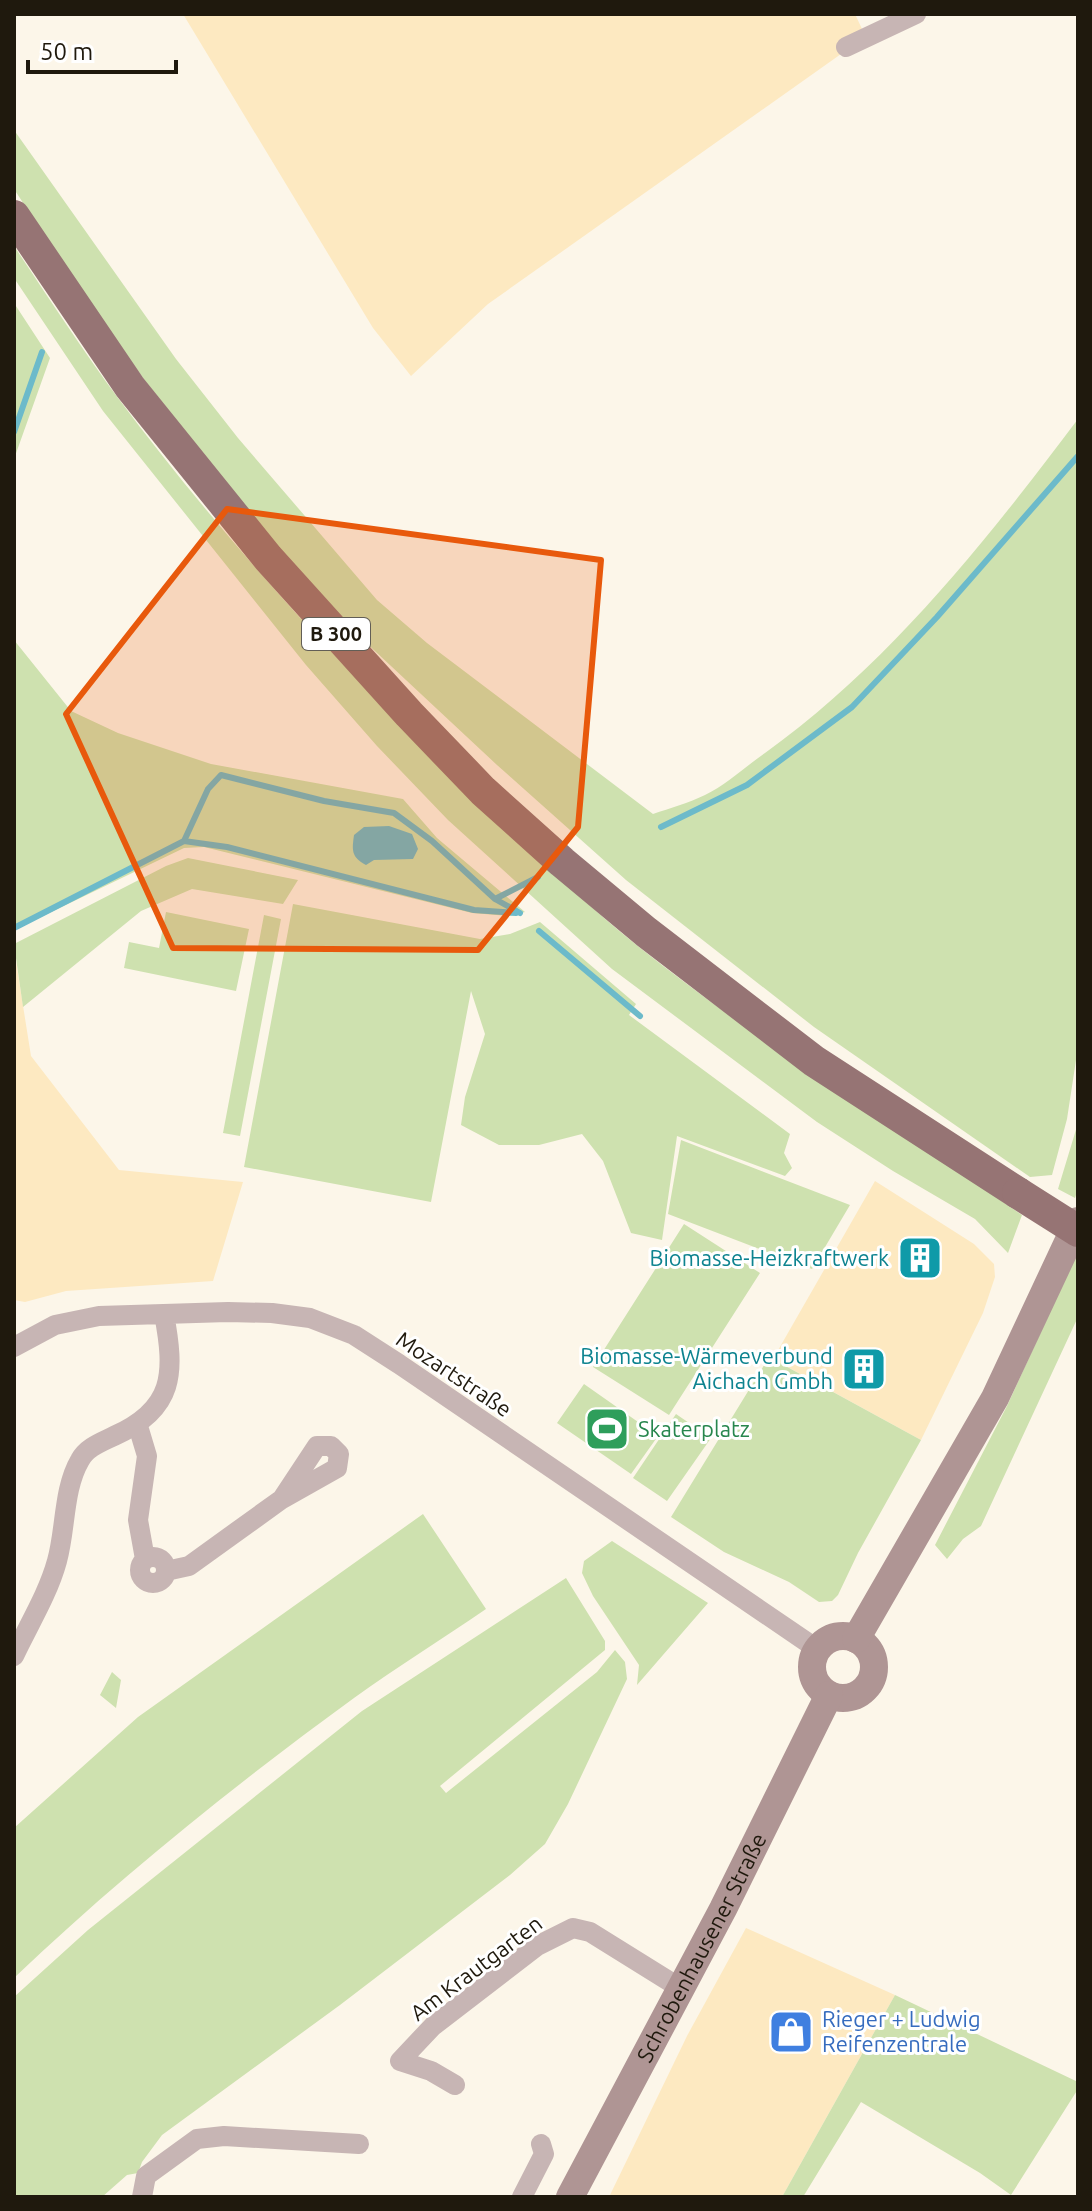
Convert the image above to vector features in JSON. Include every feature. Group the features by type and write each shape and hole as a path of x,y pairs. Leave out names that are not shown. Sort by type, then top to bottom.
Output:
{"highway":[{"name":"B 300","path":"14,216 130,387 268,558 483,791 646,932 814,1061 1078,1231"}],"main road":[{"path":"856,1639 995,1398 1078,1221"},
{"path":"835,1636 856,1639 871,1655 874,1668 871,1679 860,1692 850,1697 829,1695 817,1684 812,1674 817,1649 835,1636"},
{"name":"Schrobenhausener Straße","path":"570,2197 723,1909 829,1695"}],"street":[{"path":"846,47 916,14"},
{"name":"Mozartstraße","path":"14,1347 55,1325 99,1316 228,1312 310,1318 354,1335 817,1649"},
{"path":"14,1656 56,1566 74,1472 81,1457 93,1446 138,1426 156,1406 168,1380 170,1359 164,1314"},
{"path":"138,1426 147,1456 138,1520 145,1559 153,1556 161,1559 166,1571 189,1566 282,1499"},
{"name":"Am Krautgarten","path":"455,2085 431,2071 400,2061 433,2026 537,1946 556,1935 573,1928 590,1932 680,1988"},
{"path":"142,2197 146,2176 197,2139 224,2136 359,2144"},
{"path":"522,2197 544,2154 541,2144"}],"highlighted area":[{"path":"227,509 601,560 578,827 478,950 173,948 66,714"}],"shaded area":[{"path":"183,14 855,14 862,29 841,54 488,304 411,376 373,328"},
{"path":"14,949 31,1056 119,1170 243,1182 213,1281 66,1291 25,1302 14,1300"},
{"path":"875,1181 974,1244 994,1264 995,1277 983,1313 921,1440 773,1359"},
{"path":"746,1928 895,1995 782,2197 610,2195 687,2036"}],"green space":[{"path":"14,130 176,359 238,438 377,600 427,643 653,814 721,786 811,718 854,680 895,640 971,555 1078,419 1078,1047 1067,1119 1052,1175 1030,1177 814,1027 626,880 346,624 278,547 146,382 82,293 14,189"},
{"path":"14,246 118,398 203,506 294,611 437,760 599,914 685,983 1022,1215 1008,1253 975,1219 817,1122 612,969 448,820 306,665 103,411 14,278"},
{"path":"14,303 50,358 14,459"},
{"path":"14,640 71,711 118,733 211,764 403,799 437,838 525,912 509,916 472,913 204,847 184,848 14,930"},
{"path":"188,858 298,880 283,904 192,889 141,911 23,1007 14,944 166,866"},
{"path":"293,904 480,939 510,934 540,922 636,1004 629,1015 790,1134 784,1153 792,1168 785,1176 677,1136 662,1240 631,1233 603,1161 582,1134 539,1145 499,1145 461,1125 465,1097 485,1034 471,991 431,1202 244,1167"},
{"path":"166,912 249,929 236,991 124,968 129,942 159,948"},
{"path":"264,915 281,919 240,1136 223,1133"},
{"path":"1078,1123 1078,1189 1075,1198 1058,1189"},
{"path":"681,1140 850,1205 812,1269 668,1214"},
{"path":"684,1224 760,1273 669,1415 593,1367"},
{"path":"1076,1255 1078,1317 981,1526 963,1539 947,1559 935,1545 1007,1406"},
{"path":"769,1357 921,1440 832,1601 819,1602 789,1582 724,1552 671,1517"},
{"name":"Skaterplatz","path":"584,1384 658,1436 631,1474 557,1423"},
{"path":"676,1414 711,1438 667,1501 633,1478"},
{"path":"423,1514 486,1609 354,1698 266,1764 137,1868 14,1978 14,1828 138,1717"},
{"path":"612,1541 708,1603 637,1685 639,1665 593,1596 582,1573 584,1561"},
{"path":"566,1578 605,1641 605,1650 440,1786 446,1793 597,1672 615,1650 625,1662 627,1679 568,1804 545,1844 510,1875 340,2005 162,2135 142,2162 138,2173 127,2175 102,2197 14,2197 14,1997 88,1930 362,1711"},
{"path":"112,1672 121,1680 116,1708 100,1695"},
{"path":"895,1995 1078,2082 1078,2089 1011,2195 861,2102 803,2197 782,2197"}],"water":[{"path":"389,826 412,834 418,849 413,859 374,860 366,865 355,856 354,835 364,827"}],"waterway":[{"path":"14,432 42,352"},
{"path":"661,827 747,785 852,707 937,617 1078,456"},
{"path":"14,928 184,841 208,789 221,775 324,801 394,813 432,841 495,899 520,913"},
{"path":"184,841 227,847 474,910 516,913"},
{"path":"495,899 538,877"},
{"path":"539,931 640,1016"}],"place":[{"name":"Biomasse-Heizkraftwerk","path":"920,1258"},
{"name":"Biomasse-Wärmeverbund Aichach Gmbh","path":"864,1369"},
{"name":"Skaterplatz","path":"607,1429"},
{"name":"Rieger + Ludwig Reifenzentrale","path":"791,2032"}]}
